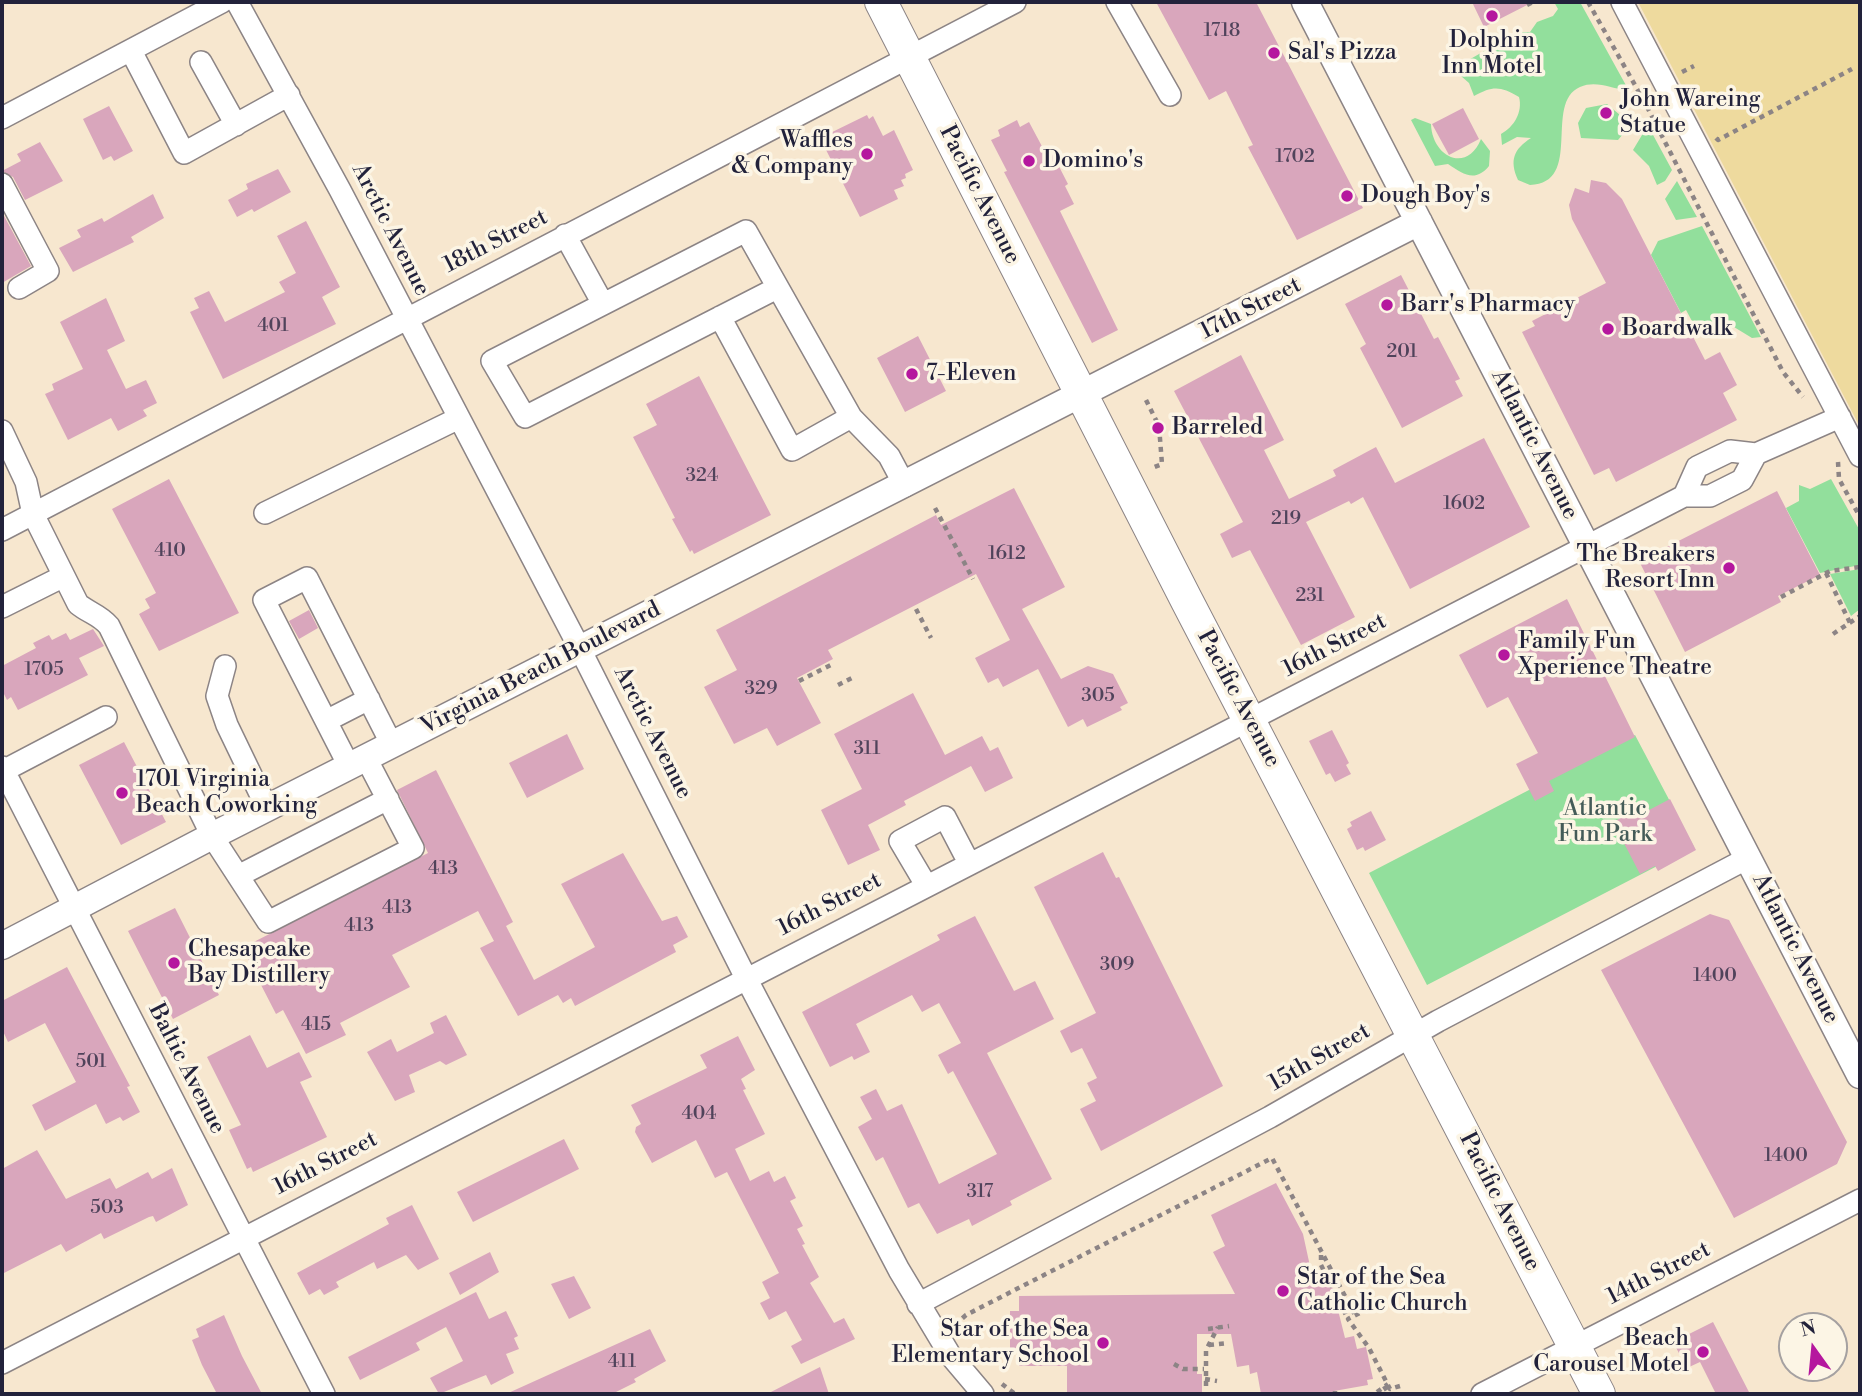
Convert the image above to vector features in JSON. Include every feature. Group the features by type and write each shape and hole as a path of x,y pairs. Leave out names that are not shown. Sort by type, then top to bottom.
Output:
{"highway":[{"name":"Pacific Avenue","path":"881,2 1599,1394"}],"main road":[{"name":"Atlantic Avenue","path":"1305,2 1748,859 1853,1044 1860,1075"},
{"name":"17th Street","path":"1082,396 1419,222"},
{"name":"Virginia Beach Boulevard","path":"4,938 74,907 1082,396"}],"street":[{"path":"2,118 222,2"},
{"name":"Arctic Avenue","path":"237,2 289,95 580,649 746,978 918,1304 950,1356 990,1387"},
{"name":"18th Street","path":"2,530 1015,2"},
{"path":"1117,2 1170,95"},
{"path":"1622,2 1831,421 1860,456"},
{"path":"131,51 184,153 289,95"},
{"path":"201,62 236,125"},
{"path":"2,184 48,271 19,288"},
{"path":"777,288 525,418 492,362 746,231 851,418 889,456 905,486"},
{"path":"565,235 603,304"},
{"path":"720,317 792,450 851,418"},
{"path":"265,513 459,418"},
{"path":"1684,496 1698,467 1730,451 1755,454 1831,421"},
{"path":"2,431 26,482 33,514 78,604 100,615 109,626 212,836 268,922 413,848 388,799 326,721 264,600 307,578 392,745"},
{"name":"16th Street","path":"2,1363 1684,496 1710,496 1742,480 1755,454"},
{"path":"2,607 64,576"},
{"path":"225,666 217,696 227,725 267,808"},
{"path":"326,721 369,699"},
{"path":"3,769 106,718"},
{"name":"Baltic Avenue","path":"3,769 324,1394"},
{"path":"238,876 388,799"},
{"path":"926,885 900,841 945,817 970,863"},
{"name":"15th Street","path":"918,1304 1270,1117 1413,1035 1748,859"},
{"name":"14th Street","path":"1482,1394 1860,1200"}],"path":[{"path":"1588,2 1644,101 1783,372 1810,404 1831,421 1838,456 1839,479 1860,517"},
{"path":"1681,72 1694,66"},
{"path":"1717,140 1852,69"},
{"path":"1146,400 1159,426 1162,464 1152,468"},
{"path":"935,508 973,579"},
{"path":"1781,597 1826,573 1860,567"},
{"path":"1826,573 1850,623"},
{"path":"915,608 931,638"},
{"path":"1833,634 1860,616"},
{"path":"799,681 833,664"},
{"path":"838,685 854,677"},
{"path":"959,1331 954,1324 966,1315 1272,1158 1355,1315"},
{"path":"1320,1251 1321,1265 1348,1319 1369,1348 1389,1389"},
{"path":"1348,1319 1402,1291"},
{"path":"1208,1329 1229,1326"},
{"path":"1206,1386 1204,1369 1208,1345 1218,1327"},
{"path":"1208,1345 1228,1343"},
{"path":"1174,1364 1183,1369 1204,1369"},
{"path":"1205,1380 1217,1381"},
{"path":"1376,1393 1400,1386"},
{"path":"990,1387 1015,1394"}],"green space":[{"path":"1554,2 1580,2 1628,89 1594,84 1580,87 1569,96 1564,109 1560,157 1555,171 1546,181 1530,185 1518,180 1514,161 1517,151 1531,138 1517,137 1502,145 1501,134 1513,123 1518,113 1519,97 1497,89 1486,90 1474,96 1469,83 1453,69 1486,50 1494,52 1501,44 1509,43 1521,32 1530,32 1537,22 1553,16 1558,9"},
{"path":"1607,104 1620,115 1623,134 1618,140 1581,138 1578,123 1586,108"},
{"path":"1415,118 1431,124 1437,145 1451,157 1467,156 1475,150 1481,139 1490,151 1489,166 1479,174 1469,175 1448,164 1435,166 1411,120"},
{"path":"1642,122 1646,122 1672,170 1665,181 1657,185 1649,166 1633,150 1642,135"},
{"path":"1677,181 1697,217 1676,220 1665,199"},
{"path":"1702,226 1761,337 1752,338 1721,323 1702,326 1693,323 1686,310 1681,313 1651,255 1658,241"},
{"path":"1831,479 1860,531 1860,565 1820,573 1786,508 1799,501 1799,485 1810,489"},
{"path":"1860,569 1860,609 1851,616 1830,574"},
{"name":"Atlantic Fun Park","path":"1635,735 1694,847 1427,985 1369,873"}],"sand":[{"path":"1638,2 1860,2 1860,427"}],"building":[{"path":"1156,2 1256,2 1363,208 1297,240 1248,147 1253,145 1226,91 1209,100"},
{"name":"Dolphin Inn Motel","path":"1472,2 1533,2 1484,27"},
{"path":"109,106 133,151 114,161 111,156 103,160 83,119"},
{"path":"1463,108 1479,139 1449,155 1432,124"},
{"name":"Waffles & Company","path":"867,115 869,119 873,116 883,136 894,130 913,170 901,180 904,186 894,190 898,199 860,217 820,138"},
{"path":"1017,120 1020,127 1029,122 1045,152 1050,149 1068,184 1065,186 1074,204 1060,211 1118,330 1092,343 1004,172 1007,171 991,140 1000,136 998,130"},
{"path":"40,142 63,181 25,200 13,177 2,171 21,161 17,154"},
{"path":"278,169 291,192 254,212 252,209 237,217 228,200 248,189 246,184"},
{"name":"Boardwalk","path":"1591,180 1606,183 1622,199 1705,360 1720,352 1737,385 1723,393 1737,420 1616,482 1609,468 1594,475 1522,332 1535,326 1532,321 1606,283 1572,219 1569,205 1575,188 1589,193"},
{"path":"153,194 164,218 131,237 134,242 73,272 59,248 81,237 77,230 102,218 104,222"},
{"path":"2,212 31,266 2,283"},
{"path":"306,221 340,287 322,297 336,324 223,379 190,312 199,308 194,298 209,291 225,322 285,292 279,282 296,273 277,236"},
{"path":"1401,275 1434,339 1438,337 1460,379 1455,381 1463,396 1402,428 1360,348 1366,344 1345,304"},
{"path":"106,298 125,341 107,350 126,389 146,380 157,403 143,410 147,416 118,431 111,418 68,440 45,394 54,390 52,384 83,369 60,322"},
{"name":"7-Eleven","path":"918,336 946,391 905,412 877,358"},
{"path":"1241,355 1284,440 1264,450 1289,499 1336,476 1333,470 1376,447 1395,483 1484,438 1530,527 1410,589 1363,497 1306,522 1355,617 1301,645 1250,550 1232,558 1220,534 1243,522 1174,391"},
{"path":"699,376 771,515 694,554 692,550 690,552 672,519 675,518 633,437 657,425 646,404"},
{"path":"169,479 239,613 159,651 139,614 150,608 145,599 156,593 112,509"},
{"path":"1014,488 1065,587 1022,609 1061,679 1088,666 1113,674 1128,703 1120,707 1122,710 1087,727 1083,719 1068,727 1038,669 1003,687 998,678 988,683 975,658 1010,640 976,574 828,650 833,659 797,678 821,723 777,746 767,728 734,744 704,687 737,670 716,630 936,515 941,525"},
{"name":"The Breakers Resort Inn","path":"1777,491 1820,575 1778,596 1781,602 1685,652 1639,561"},
{"path":"1567,599 1635,737 1549,781 1554,791 1535,801 1516,764 1538,753 1508,697 1487,708 1459,655"},
{"path":"309,610 318,628 299,639 289,621"},
{"path":"93,629 104,646 79,658 88,675 18,710 11,697 7,700 2,690 2,666 36,648 33,643 49,635 52,640 66,633 70,640"},
{"path":"913,693 945,755 982,736 990,751 998,747 1013,778 985,792 971,766 904,801 906,805 868,825 880,850 848,865 821,810 862,789 834,734"},
{"path":"1332,730 1349,763 1346,765 1351,774 1335,782 1330,773 1326,775 1309,741"},
{"path":"567,734 584,769 527,798 509,763"},
{"name":"1701 Virginia Beach Coworking","path":"124,742 166,822 121,845 79,765"},
{"path":"436,770 513,922 506,926 534,980 595,947 561,884 623,853 662,921 677,916 688,937 673,945 676,952 575,1006 571,998 563,1003 558,995 518,1016 480,948 494,941 478,911 392,955 410,987 340,1023 346,1035 306,1054 283,1010 276,1014 242,948 428,853 397,790"},
{"path":"1670,799 1696,850 1658,871 1655,866 1640,874 1613,822 1628,814 1626,809 1644,800 1649,810"},
{"path":"1371,811 1386,840 1365,851 1363,847 1357,850 1347,829 1352,826 1350,822"},
{"path":"1103,852 1116,878 1119,877 1223,1086 1101,1151 1080,1109 1096,1101 1087,1083 1097,1078 1082,1048 1071,1053 1060,1031 1096,1013 1034,887"},
{"name":"Chesapeake Bay Distillery","path":"175,908 219,995 173,1019 128,931"},
{"path":"1710,914 1729,920 1847,1142 1837,1164 1734,1218 1601,970"},
{"path":"975,916 1014,991 1035,981 1054,1019 987,1053 1052,1179 1010,1201 1012,1205 972,1226 969,1219 937,1234 919,1203 908,1208 883,1157 876,1161 858,1127 872,1119 860,1097 876,1089 887,1111 902,1104 939,1184 997,1154 953,1071 948,1074 938,1055 961,1043 939,1003 922,1012 912,995 856,1024 870,1052 854,1060 852,1056 830,1067 802,1012 940,940 937,935"},
{"path":"67,967 130,1086 127,1087 140,1112 123,1121 120,1117 106,1124 96,1104 45,1131 32,1105 76,1082 45,1023 8,1042 2,1029 2,1001"},
{"path":"446,1015 467,1055 446,1065 440,1061 409,1075 415,1092 395,1101 367,1052 391,1039 397,1052 434,1033 430,1023"},
{"path":"250,1035 267,1068 299,1052 312,1077 300,1082 327,1137 253,1172 251,1167 247,1169 229,1130 241,1125 207,1057"},
{"path":"738,1036 755,1070 741,1079 746,1089 743,1090 765,1134 735,1149 750,1181 769,1171 774,1182 785,1176 796,1198 790,1201 803,1226 797,1229 805,1244 802,1245 819,1277 810,1283 834,1323 844,1318 855,1339 801,1364 791,1346 802,1340 786,1311 769,1320 760,1303 770,1298 762,1282 779,1273 727,1172 715,1178 696,1140 652,1163 635,1132 636,1127 641,1124 631,1105 707,1068 700,1055"},
{"path":"564,1139 579,1169 473,1222 457,1192"},
{"path":"37,1150 66,1199 110,1178 116,1189 148,1172 152,1179 172,1168 188,1205 156,1222 153,1216 149,1217 104,1239 101,1233 66,1252 61,1244 2,1274 2,1169"},
{"path":"1276,1183 1303,1234 1313,1280 1332,1286 1345,1338 1354,1336 1357,1349 1366,1347 1373,1379 1367,1380 1368,1385 1334,1391 1335,1394 1261,1394 1257,1372 1250,1374 1249,1365 1237,1367 1231,1334 1197,1334 1197,1374 1202,1374 1202,1394 1067,1394 1067,1366 1019,1366 1019,1352 1010,1352 1010,1311 1019,1311 1019,1296 1235,1294 1213,1252 1225,1246 1211,1215"},
{"path":"412,1205 439,1259 418,1270 406,1255 377,1269 374,1262 336,1282 339,1287 324,1295 320,1289 309,1295 297,1273 389,1224 386,1218"},
{"path":"490,1252 499,1272 460,1295 449,1273"},
{"path":"574,1276 591,1308 569,1319 551,1284"},
{"path":"476,1292 489,1319 506,1311 518,1336 514,1338 519,1349 506,1354 514,1373 491,1385 486,1375 439,1394 430,1378 463,1361 446,1327 416,1343 420,1350 360,1380 348,1357"},
{"path":"224,1315 262,1394 217,1394 202,1365 192,1340 199,1337 196,1329"},
{"name":"Beach Carousel Motel","path":"1713,1322 1750,1394 1716,1394 1700,1362 1687,1368 1673,1342"},
{"path":"650,1329 666,1361 634,1379 636,1382 612,1394 506,1394"},
{"path":"820,1367 829,1394 767,1394"}],"place":[{"name":"Dolphin Inn Motel","path":"1492,16"},
{"name":"Sal's Pizza","path":"1274,53"},
{"name":"John Wareing Statue","path":"1606,113"},
{"name":"Waffles & Company","path":"867,154"},
{"name":"Domino's","path":"1029,161"},
{"name":"Dough Boy's","path":"1347,196"},
{"name":"Barr's Pharmacy","path":"1387,305"},
{"name":"Boardwalk","path":"1608,329"},
{"name":"7-Eleven","path":"912,374"},
{"name":"Barreled","path":"1158,428"},
{"name":"The Breakers Resort Inn","path":"1729,568"},
{"name":"Family Fun Xperience Theatre","path":"1504,655"},
{"name":"1701 Virginia Beach Coworking","path":"122,793"},
{"name":"Chesapeake Bay Distillery","path":"174,963"},
{"name":"Star of the Sea Catholic Church","path":"1283,1291"},
{"name":"Star of the Sea Elementary School","path":"1103,1343"},
{"name":"Beach Carousel Motel","path":"1703,1352"}]}
